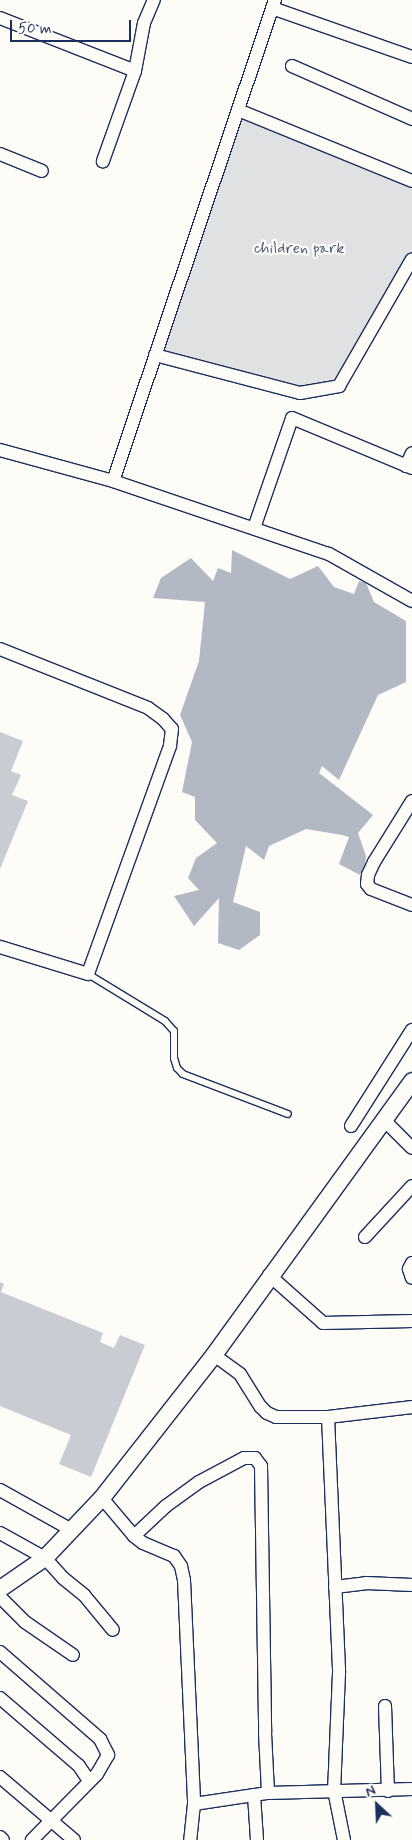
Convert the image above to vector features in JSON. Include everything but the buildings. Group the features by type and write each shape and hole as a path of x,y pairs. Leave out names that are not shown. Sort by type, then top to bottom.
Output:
{"street":[{"path":"103,161 136,71 144,24 154,0"},
{"path":"112,481 274,4 412,58"},
{"path":"0,18 136,71"},
{"path":"292,66 412,118"},
{"path":"238,110 412,181"},
{"path":"0,154 42,172"},
{"path":"155,355 300,393 338,386 412,259"},
{"path":"254,528 292,418 409,467 412,453"},
{"path":"0,450 112,481 329,554 412,601"},
{"path":"0,649 148,708 163,719 172,729 170,746 88,974 0,947"},
{"path":"412,802 374,862 368,875 368,884 371,888 412,905"},
{"path":"352,1126 412,1030"},
{"path":"0,1589 45,1558 70,1529 102,1498 214,1355 269,1275 412,1082"},
{"path":"384,1121 412,1148"},
{"path":"365,1236 412,1186"},
{"path":"412,1263 409,1269 412,1278"},
{"path":"269,1275 323,1323 412,1321"},
{"path":"214,1355 240,1374 267,1413 276,1417 328,1417 412,1408"},
{"path":"328,1417 339,1673 334,1790 344,1840"},
{"path":"134,1536 166,1506 193,1487 244,1458 255,1458 262,1466 265,1733 268,1793"},
{"path":"0,1490 70,1529"},
{"path":"102,1498 134,1536 143,1543 174,1556 181,1566 184,1580 194,1804 190,1840"},
{"path":"0,1533 45,1558 63,1578 84,1595 113,1630"},
{"path":"335,1586 366,1583 412,1585"},
{"path":"0,1597 25,1622 73,1655"},
{"path":"0,1652 100,1739 108,1755 97,1774 32,1840"},
{"path":"0,1698 79,1766 89,1781"},
{"path":"385,1706 388,1791"},
{"path":"0,1777 74,1840"},
{"path":"194,1804 268,1793 334,1790 412,1790"},
{"path":"254,1796 257,1840"},
{"path":"0,1837 3,1840"}],"lane":[{"path":"88,974 165,1021 174,1031 174,1058 177,1068 182,1074 288,1114"}],"green space":[{"name":"children park","path":"238,110 412,181 412,259 344,377 300,393 155,355"}],"shaded area":[{"path":"232,550 290,579 318,566 334,587 354,594 359,581 366,583 374,602 406,621 406,682 378,695 339,780 322,766 319,773 373,815 358,833 366,856 365,865 360,875 339,864 349,837 342,835 306,829 269,846 264,860 246,846 233,902 260,912 260,935 239,950 218,943 219,898 194,926 174,896 199,890 188,878 196,858 217,843 195,820 195,797 182,792 192,742 180,715 199,661 205,602 153,598 161,578 191,558 213,581 218,568 231,573"}]}
